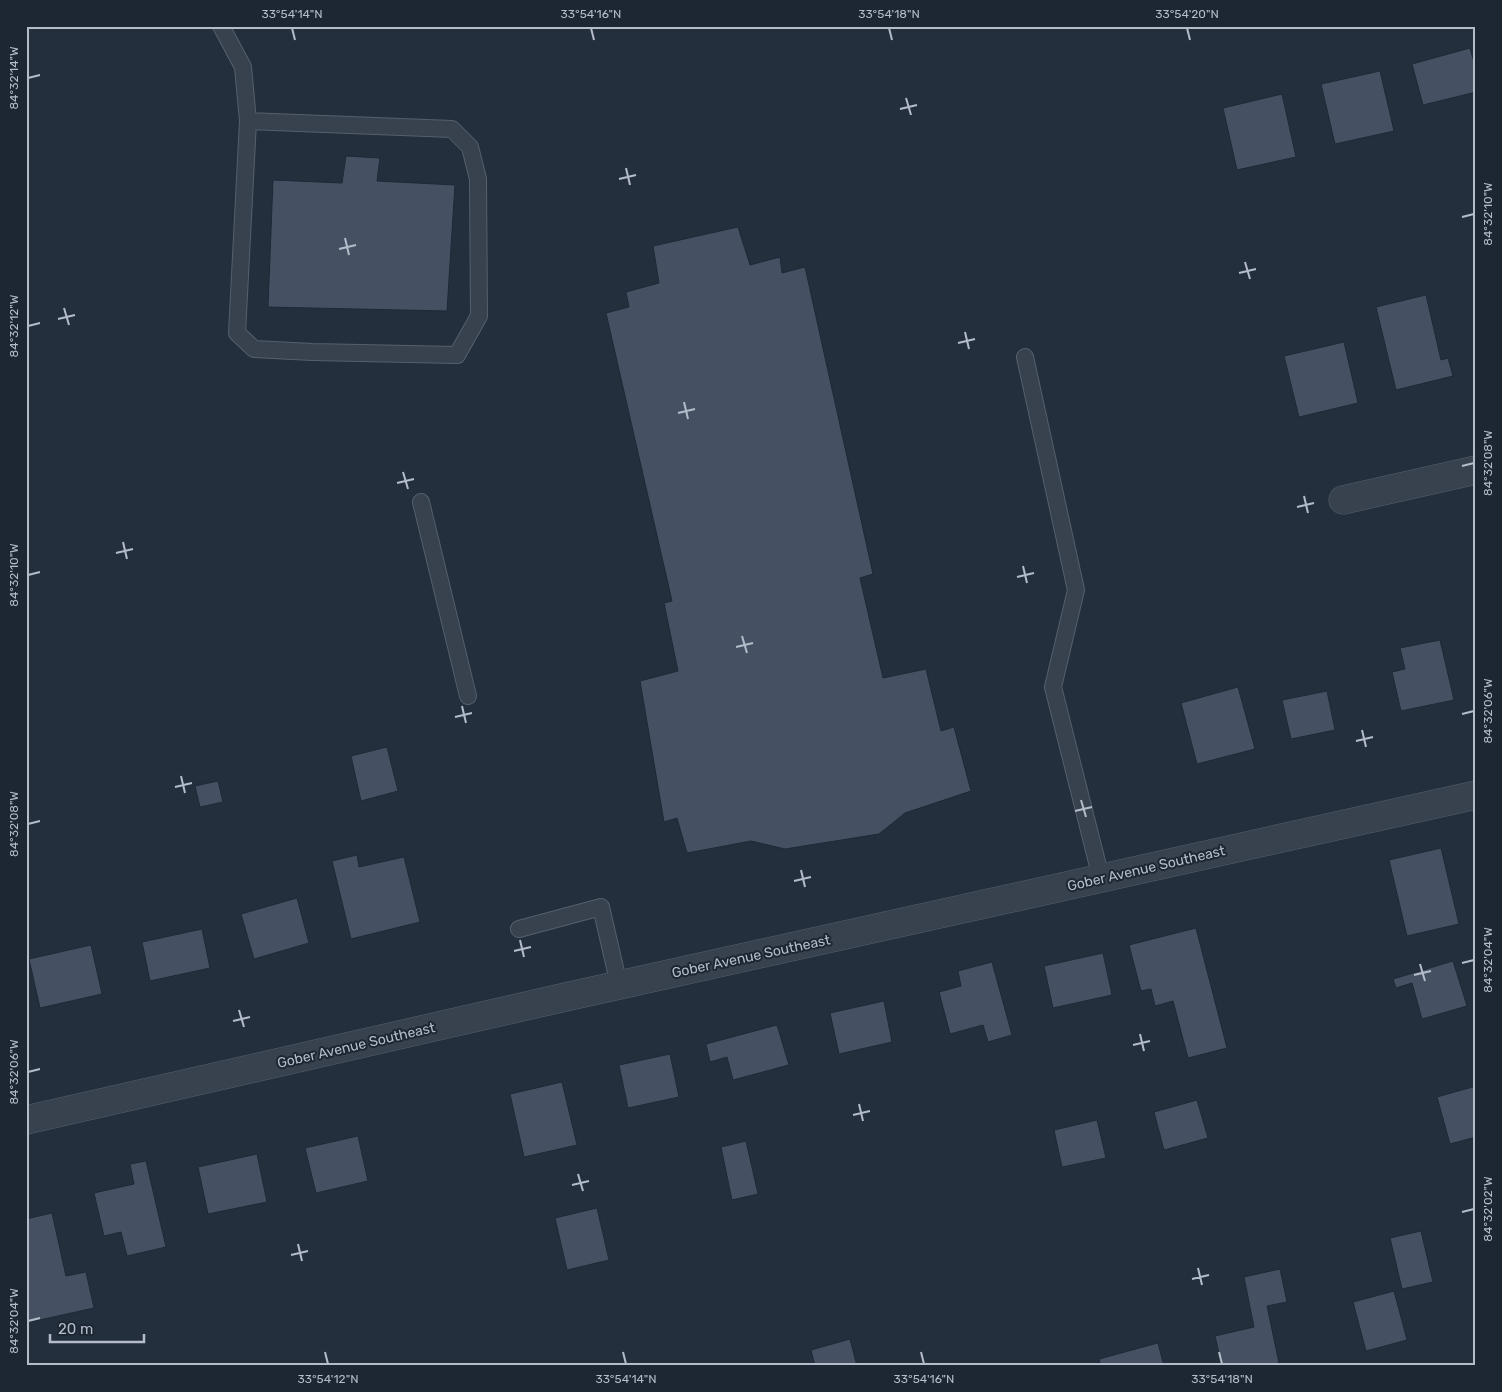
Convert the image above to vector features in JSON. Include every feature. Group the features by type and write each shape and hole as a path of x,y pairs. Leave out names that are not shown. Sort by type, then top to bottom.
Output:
{"street":[{"path":"1343,500 1476,470"},
{"name":"Gober Avenue Southeast","path":"26,1120 619,985 1476,795"}],"lane":[{"path":"221,26 243,67 248,121 237,333 254,348 312,352 457,355 479,316 478,179 470,147 452,129 248,121"},
{"path":"1025,357 1076,590 1053,687 1101,878"},
{"path":"421,502 468,696"},
{"path":"519,929 601,907 619,985"}],"building":[{"path":"1470,48 1476,69 1476,92 1423,105 1412,64"},
{"path":"1380,71 1394,131 1335,144 1321,84"},
{"path":"1282,94 1296,157 1237,170 1223,108"},
{"path":"346,156 380,158 377,181 455,185 447,311 268,307 273,180 342,183"},
{"path":"738,227 750,265 780,257 782,273 805,267 873,574 860,578 883,678 926,669 941,731 954,727 971,791 905,813 879,834 785,849 751,841 687,853 677,818 664,822 640,681 678,671 664,603 672,601 606,313 629,307 626,292 659,283 653,246"},
{"path":"1426,295 1441,360 1448,358 1453,376 1396,390 1376,307"},
{"path":"1344,342 1358,403 1299,417 1284,356"},
{"path":"1440,640 1454,700 1401,711 1392,672 1405,669 1400,648"},
{"path":"1238,687 1255,749 1197,764 1181,703"},
{"path":"1327,691 1335,730 1291,739 1282,700"},
{"path":"387,747 398,791 361,801 351,756"},
{"path":"218,781 223,802 200,807 195,786"},
{"path":"1441,848 1459,924 1407,936 1389,860"},
{"path":"357,855 359,867 404,857 420,922 351,939 332,861"},
{"path":"297,898 309,943 254,959 241,914"},
{"path":"1196,928 1227,1048 1188,1058 1173,1001 1155,1006 1151,989 1141,991 1129,945"},
{"path":"202,929 210,968 150,981 142,942"},
{"path":"91,945 102,994 40,1008 29,959"},
{"path":"1103,953 1112,995 1053,1008 1044,966"},
{"path":"1453,961 1467,1006 1422,1019 1412,983 1396,988 1393,979"},
{"path":"992,962 1012,1035 988,1042 983,1025 950,1034 939,992 961,986 958,971"},
{"path":"884,1001 892,1042 839,1054 830,1013"},
{"path":"777,1025 789,1065 733,1080 727,1057 710,1062 706,1044"},
{"path":"670,1054 679,1097 628,1108 619,1065"},
{"path":"562,1082 577,1145 524,1157 510,1094"},
{"path":"1476,1086 1476,1137 1450,1144 1437,1097"},
{"path":"1197,1100 1208,1138 1164,1150 1154,1112"},
{"path":"1097,1120 1106,1158 1062,1167 1054,1130"},
{"path":"358,1136 368,1181 316,1193 305,1148"},
{"path":"746,1141 758,1194 732,1200 721,1147"},
{"path":"257,1154 267,1202 208,1214 198,1167"},
{"path":"146,1161 166,1247 127,1256 121,1232 104,1236 94,1193 134,1184 130,1164"},
{"path":"597,1208 609,1260 567,1270 555,1218"},
{"path":"52,1213 66,1276 86,1272 94,1308 26,1323 26,1219"},
{"path":"1421,1231 1433,1282 1402,1289 1390,1238"},
{"path":"1280,1269 1287,1302 1267,1306 1279,1363 1268,1366 1222,1366 1215,1336 1254,1327 1244,1277"},
{"path":"1394,1291 1407,1340 1366,1351 1353,1302"},
{"path":"850,1339 857,1366 815,1366 811,1350"},
{"path":"1158,1343 1164,1366 1101,1366 1099,1359"}]}
